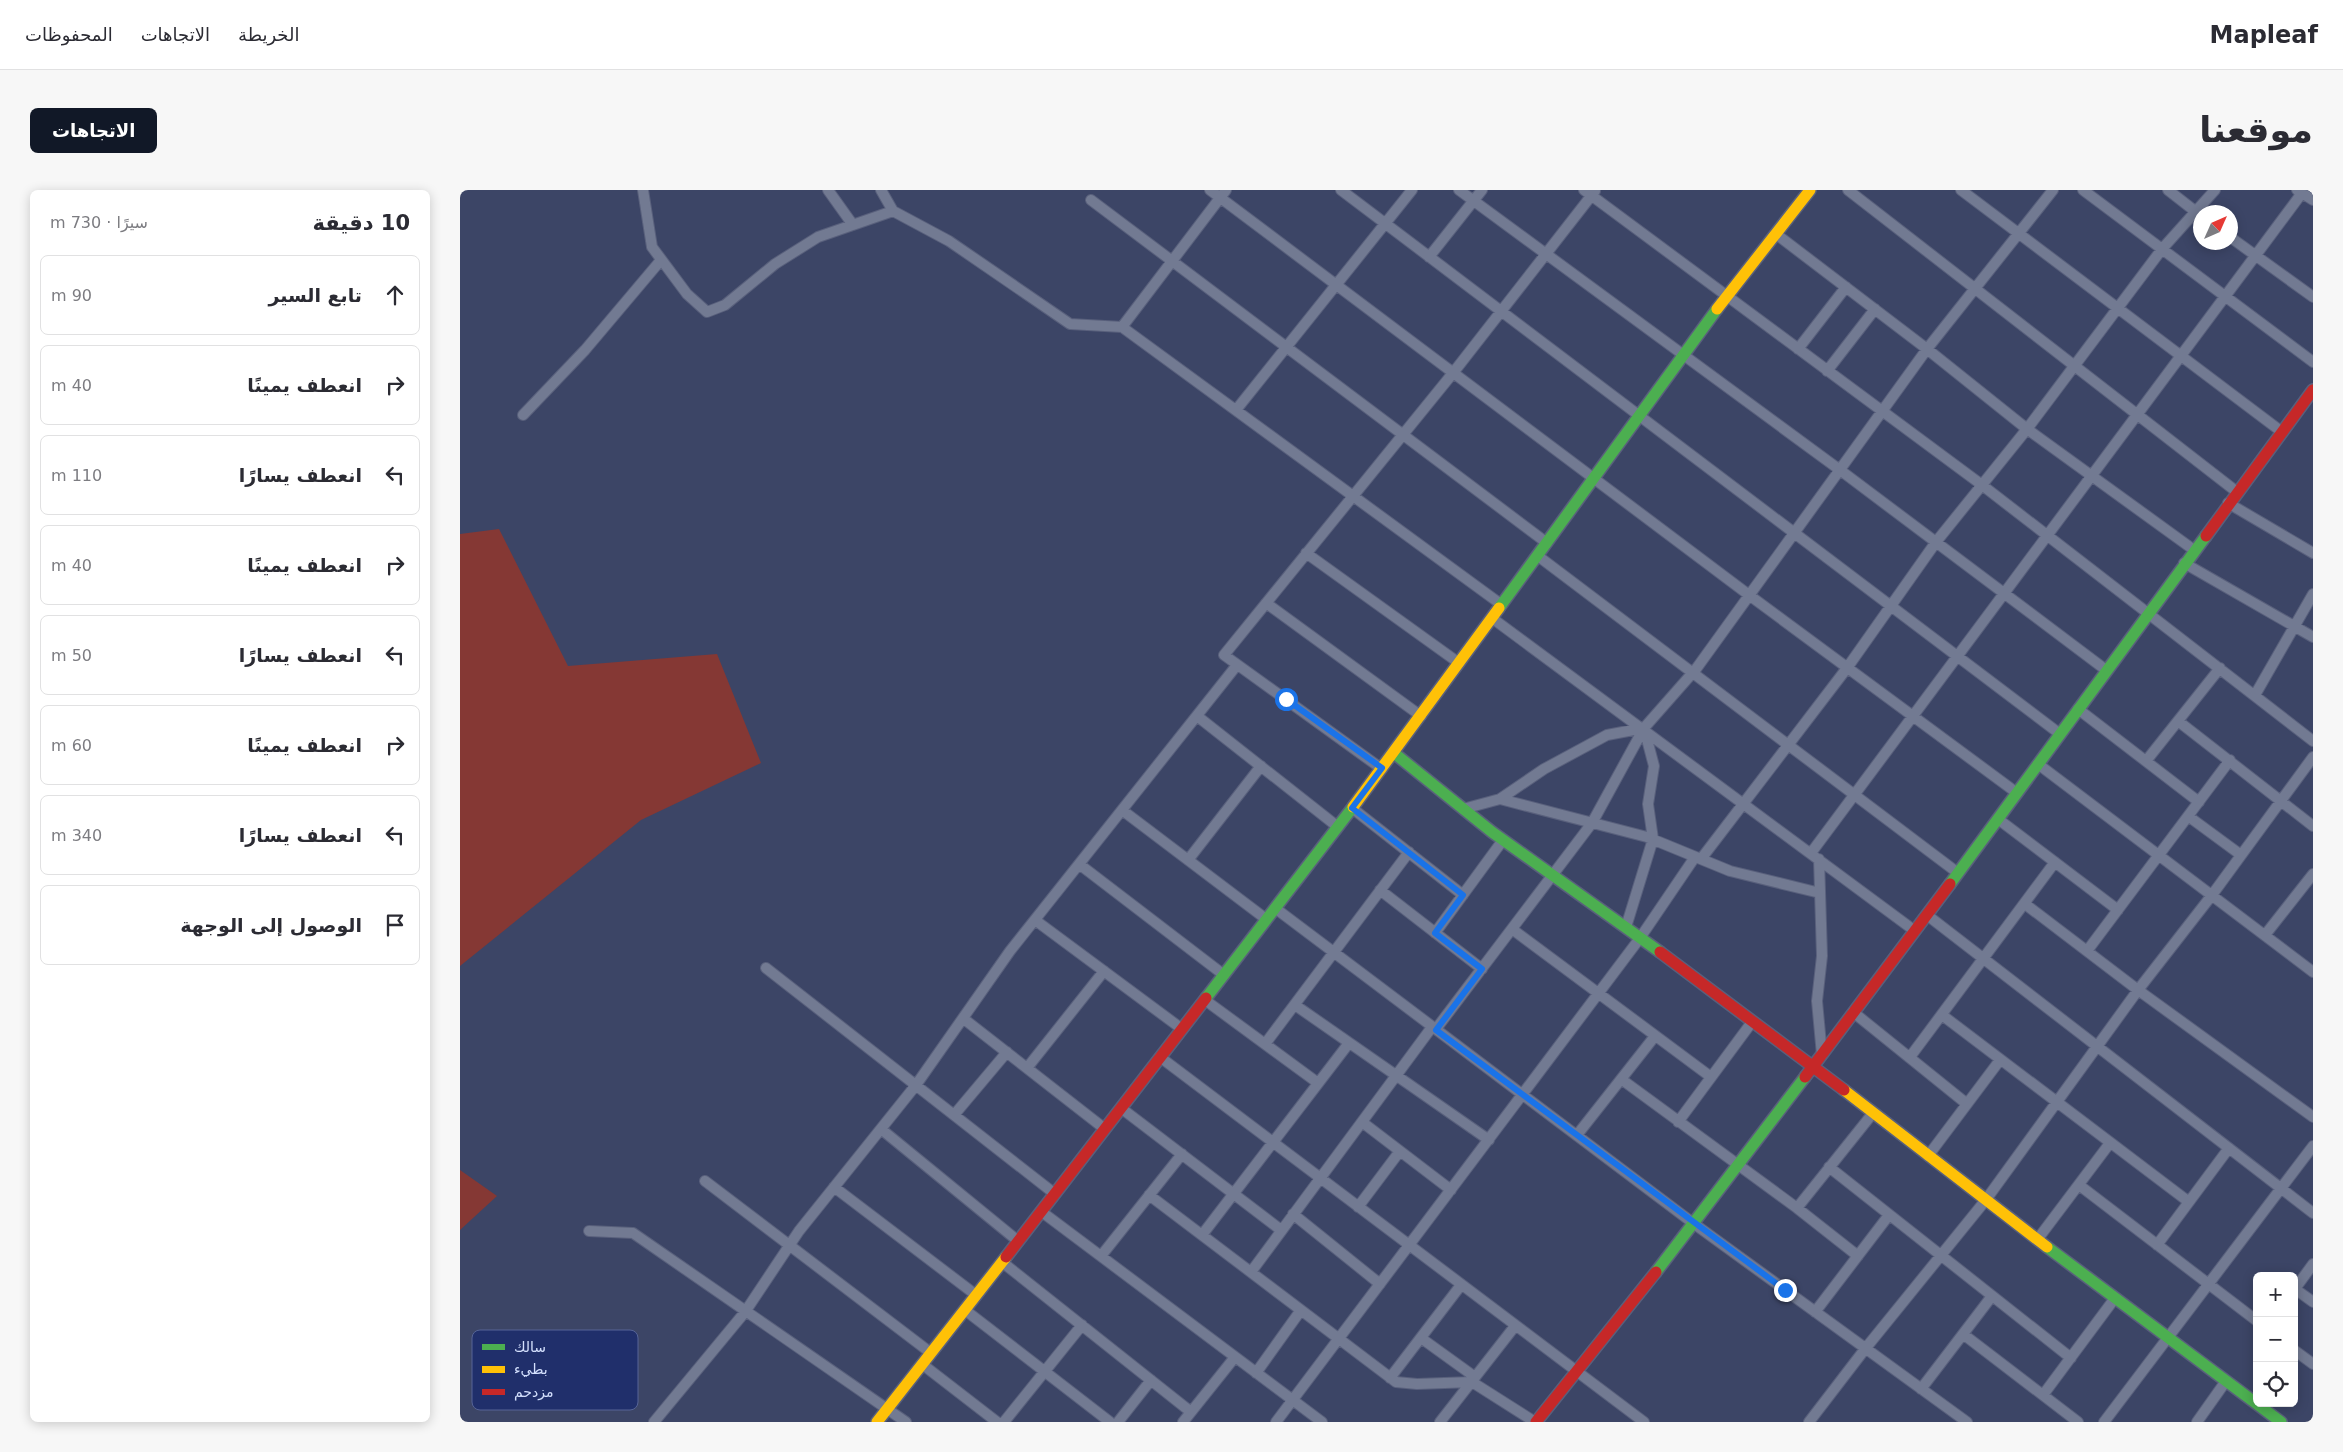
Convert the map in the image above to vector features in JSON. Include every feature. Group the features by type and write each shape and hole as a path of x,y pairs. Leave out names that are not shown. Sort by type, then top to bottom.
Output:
{"street":[{"path":"642,190 652,248 687,294 707,312 725,306 775,264 818,237 893,211"},
{"path":"828,190 853,225"},
{"path":"881,190 893,211 949,241 1070,324 1122,327 1502,605"},
{"path":"1210,190 1223,194 1336,285 1749,595 2017,793"},
{"path":"1341,190 2060,734"},
{"path":"1236,410 1412,190"},
{"path":"1459,190 1840,470 2106,670"},
{"path":"1429,257 1482,190"},
{"path":"877,1422 1042,1212 1338,827 1726,297 1810,190"},
{"path":"1848,190 2237,492"},
{"path":"1961,190 2282,432"},
{"path":"1251,1272 1396,1076 1482,969 1592,823 1644,728 1692,672 1927,349 2053,190"},
{"path":"2083,190 2313,362"},
{"path":"2168,190 2193,209"},
{"path":"2204,205 2215,190"},
{"path":"1822,1055 1817,1001 1822,956 1820,893 1815,856 1854,795 2225,296 2299,191 2313,200"},
{"path":"1382,768 1224,655 1453,373 1546,254 1590,192 1726,297 1982,485 2313,740"},
{"path":"1122,327 1223,194"},
{"path":"1091,200 1547,543"},
{"path":"1276,1422 1523,1095 1698,858 1744,805 1847,668 1936,542 2028,429 2162,249 2193,218"},
{"path":"1776,234 1876,309 2028,429 2194,550"},
{"path":"2238,242 2313,297"},
{"path":"522,415 585,350 661,260"},
{"path":"1798,349 1846,287"},
{"path":"1827,371 1876,309"},
{"path":"1421,1338 1474,1379 1536,1422 1693,1223 1822,1055 1998,820 2228,503 2282,432 2309,404 2313,390"},
{"path":"2228,503 2313,553"},
{"path":"1306,553 1459,664"},
{"path":"1538,556 1958,873"},
{"path":"2184,563 2313,637"},
{"path":"2255,695 2313,594"},
{"path":"1266,603 1421,716"},
{"path":"1492,618 1644,728 1744,805 1915,931"},
{"path":"654,1422 745,1312 789,1245 916,1086 1010,951 1237,664"},
{"path":"2146,761 2220,668"},
{"path":"2078,709 2198,802"},
{"path":"1196,716 1338,827"},
{"path":"2178,720 2313,826"},
{"path":"1463,809 1500,799 1544,769 1606,735 1644,728"},
{"path":"1626,927 1653,839 1648,804 1654,766 1644,728"},
{"path":"1394,753 1503,840 1626,927 1813,1066 1985,1201 2281,1422"},
{"path":"1809,1422 1865,1349 1985,1201 2138,990 2212,895 2313,757"},
{"path":"2086,951 2230,760"},
{"path":"2038,764 2313,972"},
{"path":"1188,860 1261,766"},
{"path":"1500,799 1653,839 1730,871 1820,893"},
{"path":"1352,808 1463,895"},
{"path":"1122,810 1266,919"},
{"path":"2188,816 2241,855"},
{"path":"1998,820 2118,910"},
{"path":"1435,933 1503,840"},
{"path":"1265,1044 1408,852"},
{"path":"1910,1057 1985,960 2055,862"},
{"path":"1078,864 1224,975"},
{"path":"2265,935 2310,885 2313,874"},
{"path":"1380,890 1482,969"},
{"path":"2025,904 2138,990 2313,1117"},
{"path":"1275,908 1693,1223 1967,1422"},
{"path":"1927,915 2313,1213"},
{"path":"1035,920 1182,1029"},
{"path":"1512,929 1711,1077"},
{"path":"766,968 1055,1194"},
{"path":"1027,1068 1104,971"},
{"path":"1205,1000 1318,1083"},
{"path":"1295,1005 1489,1140"},
{"path":"1854,1012 1967,1104"},
{"path":"1942,1015 2189,1202"},
{"path":"964,1019 1105,1129"},
{"path":"1678,1122 1752,1022"},
{"path":"1577,1135 1655,1036"},
{"path":"1202,1235 1349,1043"},
{"path":"954,1115 1006,1052"},
{"path":"1160,1057 1644,1422"},
{"path":"1928,1156 2000,1060"},
{"path":"1621,1079 1797,1208 1858,1256"},
{"path":"1122,1108 1281,1230"},
{"path":"1797,1208 1872,1113"},
{"path":"1362,1122 1451,1190"},
{"path":"881,1129 1018,1241"},
{"path":"2037,1240 2110,1143"},
{"path":"2104,1422 2313,1146"},
{"path":"2158,1245 2229,1148"},
{"path":"1358,1207 1400,1151"},
{"path":"1101,1256 1182,1154"},
{"path":"1829,1167 2072,1358"},
{"path":"705,1181 931,1352"},
{"path":"2079,1185 2253,1318"},
{"path":"834,1187 976,1296"},
{"path":"1150,1195 1396,1382 1417,1384 1474,1379"},
{"path":"1042,1212 1322,1422"},
{"path":"1293,1214 1380,1284"},
{"path":"1815,1312 1889,1215"},
{"path":"589,1231 633,1233 669,1256 745,1312 906,1422"},
{"path":"1002,1262 1191,1412"},
{"path":"2298,1286 2313,1264"},
{"path":"1390,1378 1461,1285"},
{"path":"2298,1292 2313,1302"},
{"path":"1921,1389 1992,1296"},
{"path":"2043,1395 2115,1298"},
{"path":"965,1310 1110,1422"},
{"path":"1256,1373 1301,1310"},
{"path":"1004,1422 1082,1324"},
{"path":"1440,1422 1515,1326"},
{"path":"1963,1334 2078,1422"},
{"path":"2298,1353 2313,1364"},
{"path":"1183,1422 1235,1357"},
{"path":"922,1364 993,1421"},
{"path":"1118,1422 1151,1380"},
{"path":"2197,1422 2204,1417 2226,1381"}],"shaded area":[{"path":"499,529 568,666 717,654 761,763 641,820 460,966 460,534"},
{"path":"460,1170 497,1196 460,1230"}],"traffic: fast":[{"path":"1499,608 1717,309"},
{"path":"1950,884 2206,536"},
{"path":"1394,753 1492,832 1660,952"},
{"path":"1206,998 1353,807"},
{"path":"1656,1272 1805,1077"},
{"path":"2047,1247 2281,1422"}],"traffic: slow":[{"path":"1717,309 1810,190"},
{"path":"1353,807 1499,608"},
{"path":"1844,1090 2047,1247"},
{"path":"877,1422 1006,1257"}],"traffic: jam":[{"path":"2206,536 2313,390"},
{"path":"1805,1077 1950,884"},
{"path":"1660,952 1844,1090"},
{"path":"1006,1257 1206,998"},
{"path":"1536,1422 1656,1272"}],"route":[{"path":"1286,699 1382,768 1352,808 1463,895 1435,933 1482,969 1436,1030 1785,1290"}]}
